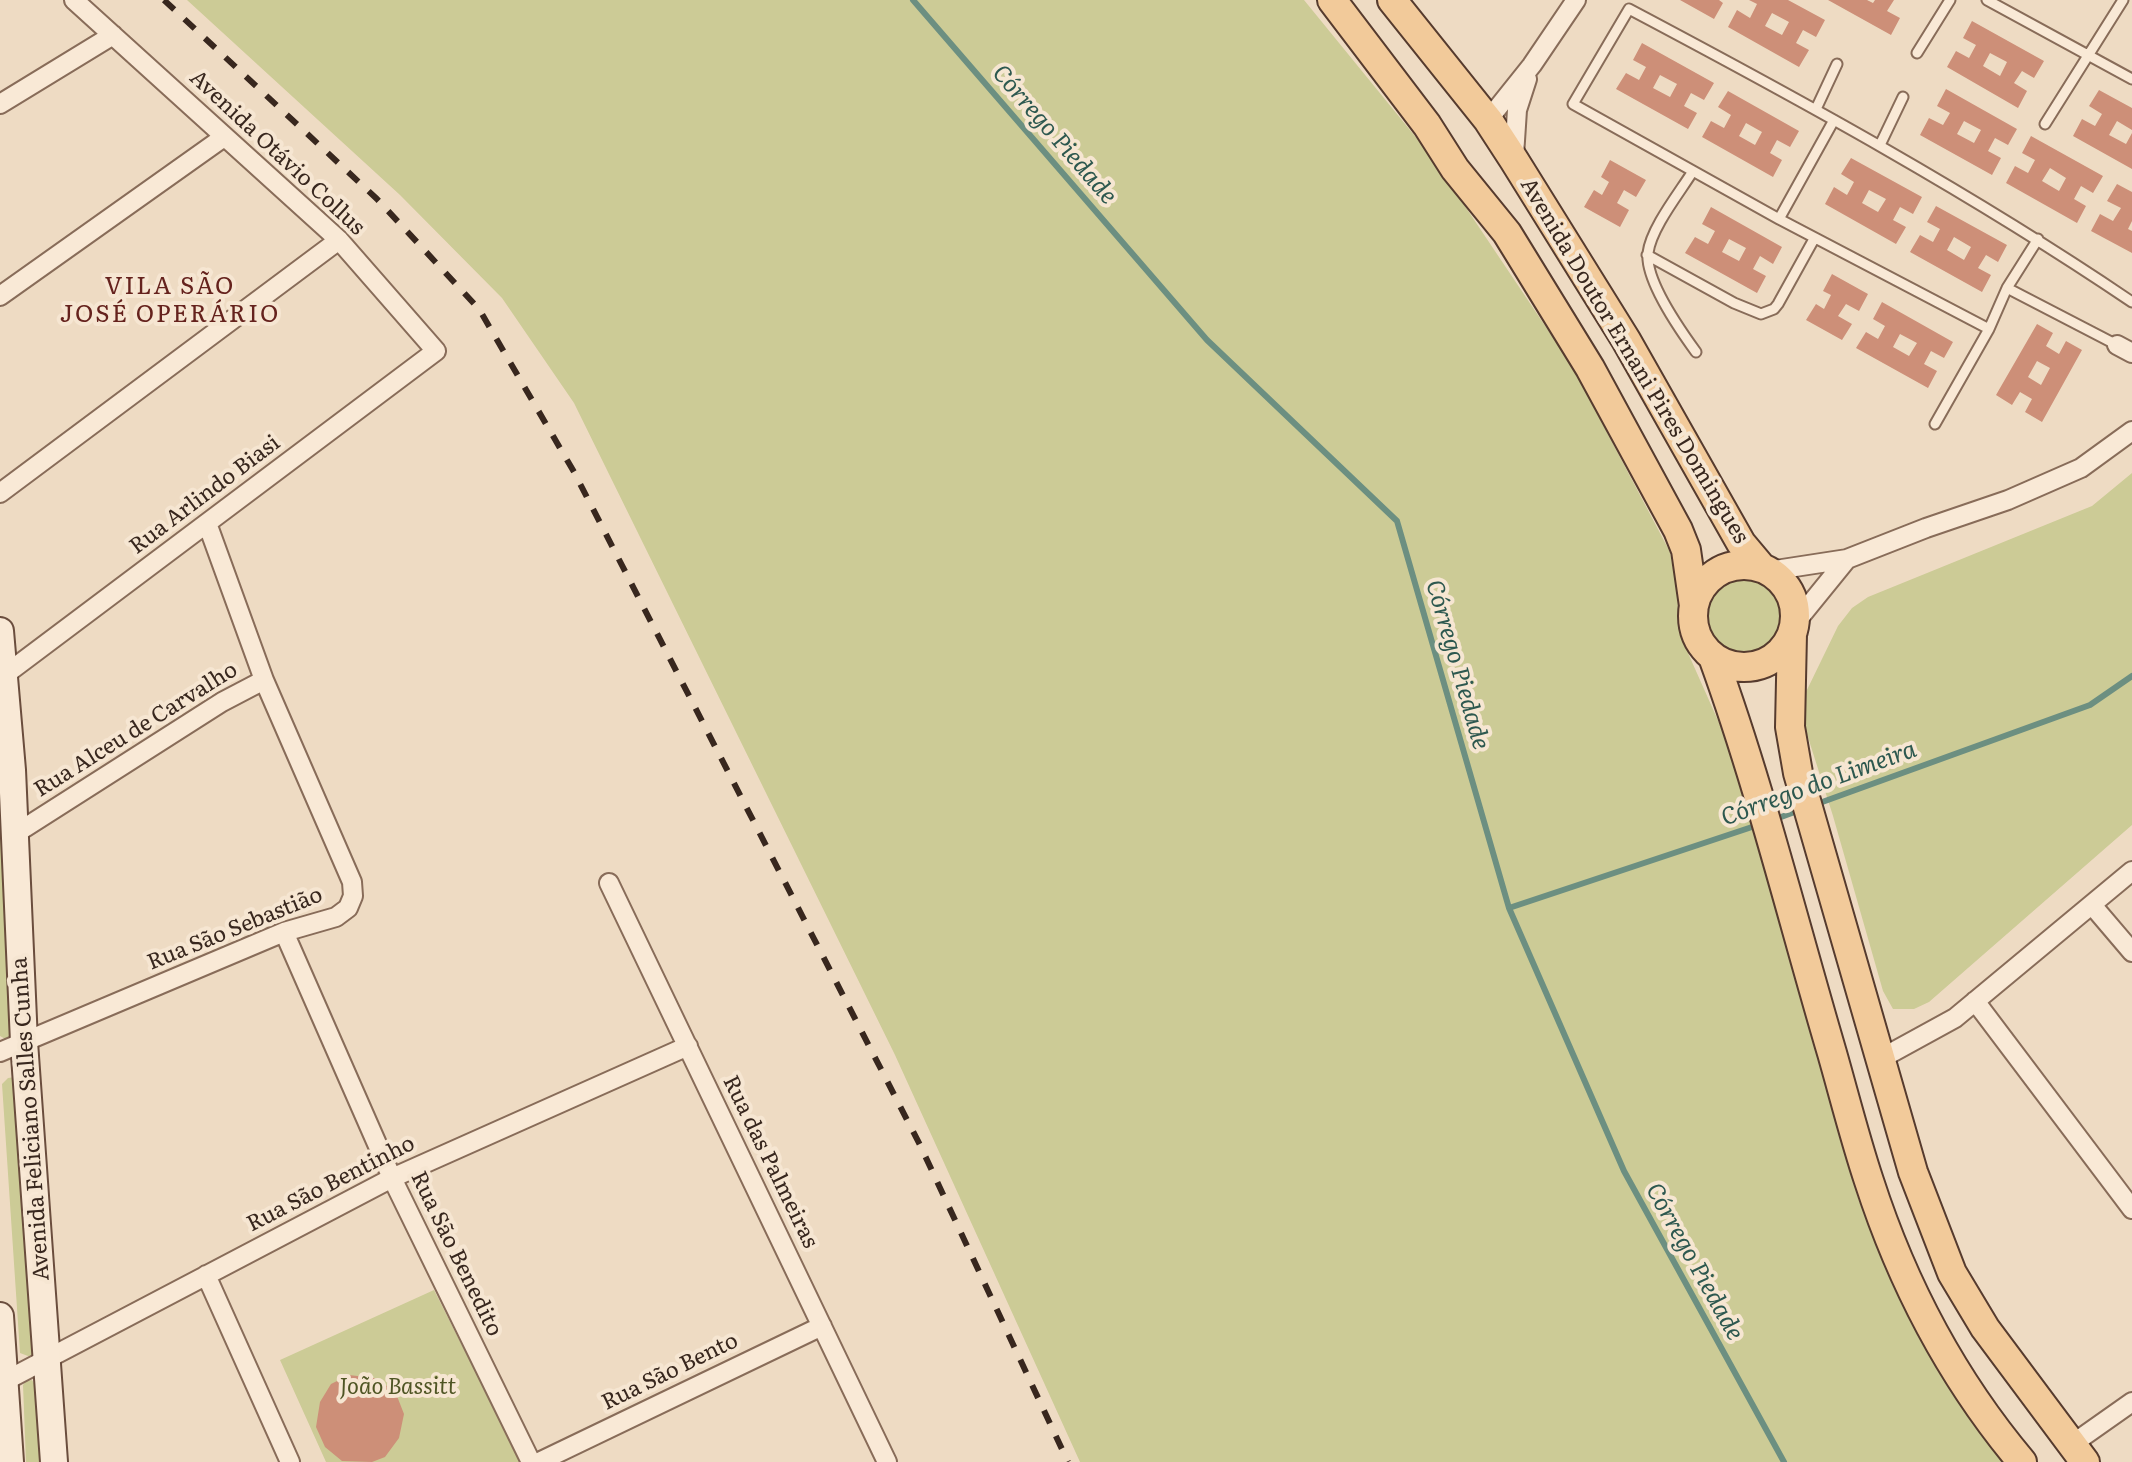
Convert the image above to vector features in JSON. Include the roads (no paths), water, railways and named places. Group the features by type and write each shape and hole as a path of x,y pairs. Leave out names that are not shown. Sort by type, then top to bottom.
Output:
{"main road":[{"name":"Avenida Doutor Ernani Pires Domingues","path":"1332,0 1427,125 1455,169 1507,233 1590,368 1678,530 1686,550 1694,606"},
{"name":"Avenida Doutor Ernani Pires Domingues","path":"1392,0 1488,120 1626,340 1741,543 1765,570"},
{"path":"1793,629 1782,650 1767,662 1749,667 1730,666 1713,657 1700,643 1693,624 1694,606 1712,576 1727,568 1744,565 1765,570 1781,581 1790,593 1794,608 1790,727 1798,773 1913,1172 1952,1273 1985,1328 2078,1453"},
{"name":"Avenida Feliciano Salles Cunha","path":"0,631 6,769 15,834 12,1047 47,1360 54,1462"},
{"path":"1713,657 1756,788 1869,1182 1895,1251 1923,1314 1949,1360 1989,1423 2022,1462"},
{"path":"0,1316 10,1462"}],"street":[{"name":"Avenida Otávio Collus","path":"74,0 339,240 436,351"},
{"path":"1488,120 1532,65 1576,0"},
{"path":"0,104 113,35"},
{"path":"1514,160 1517,110 1532,65"},
{"path":"0,296 224,137"},
{"path":"0,493 339,240"},
{"name":"Rua Arlindo Biasi","path":"2,677 436,351"},
{"path":"1765,570 1847,559 2047,484 2081,468 2132,431"},
{"name":"Rua Alceu de Carvalho","path":"15,834 222,702 264,680 207,523"},
{"path":"1793,629 1847,559"},
{"name":"Rua São Sebastião","path":"12,1047 284,932 336,917 348,908 353,896 352,882 264,680"},
{"path":"1882,1058 1955,1018 2132,871"},
{"name":"Rua das Palmeiras","path":"609,883 887,1462"},
{"path":"2092,905 2132,952"},
{"name":"Rua São Benedito","path":"284,932 392,1178 531,1462"},
{"path":"1975,1001 2132,1209"},
{"name":"Rua São Bentinho","path":"5,1381 392,1178 688,1046"},
{"path":"206,1275 290,1462"},
{"name":"Rua São Bento","path":"539,1462 822,1326"},
{"path":"2078,1453 2132,1402"}],"lane":[{"path":"1917,53 1950,0"},
{"path":"1987,0 2132,79"},
{"path":"2045,124 2123,0"},
{"path":"1989,329 1814,239 1573,104 1629,9 1880,145 2038,239 2132,302"},
{"path":"1816,109 1837,64"},
{"path":"1880,145 1903,97"},
{"path":"1779,219 1834,120"},
{"path":"1693,171 1657,231 1647,255 1656,287 1674,321 1696,352"},
{"path":"1647,255 1734,303 1761,314 1778,304 1814,239"},
{"path":"1935,424 1989,329 2007,288 2038,239"},
{"path":"2007,288 2124,349"}],"waterway":[{"name":"Córrego Piedade","path":"913,0 1207,340 1397,521 1509,908 1624,1171 1784,1462"},
{"name":"Córrego do Limeira","path":"1814,805 2090,705 2132,676"},
{"name":"Córrego do Limeira","path":"1773,820 1800,810"},
{"name":"Córrego do Limeira","path":"1509,908 1758,825"}],"railway":[{"path":"164,0 377,199 479,309 574,472 920,1145 1068,1462"}],"district":[{"name":"VILA SÃO JOSÉ OPERÁRIO","path":"170,301"}],"park label":[{"name":"João Bassitt","path":"398,1388"}]}
